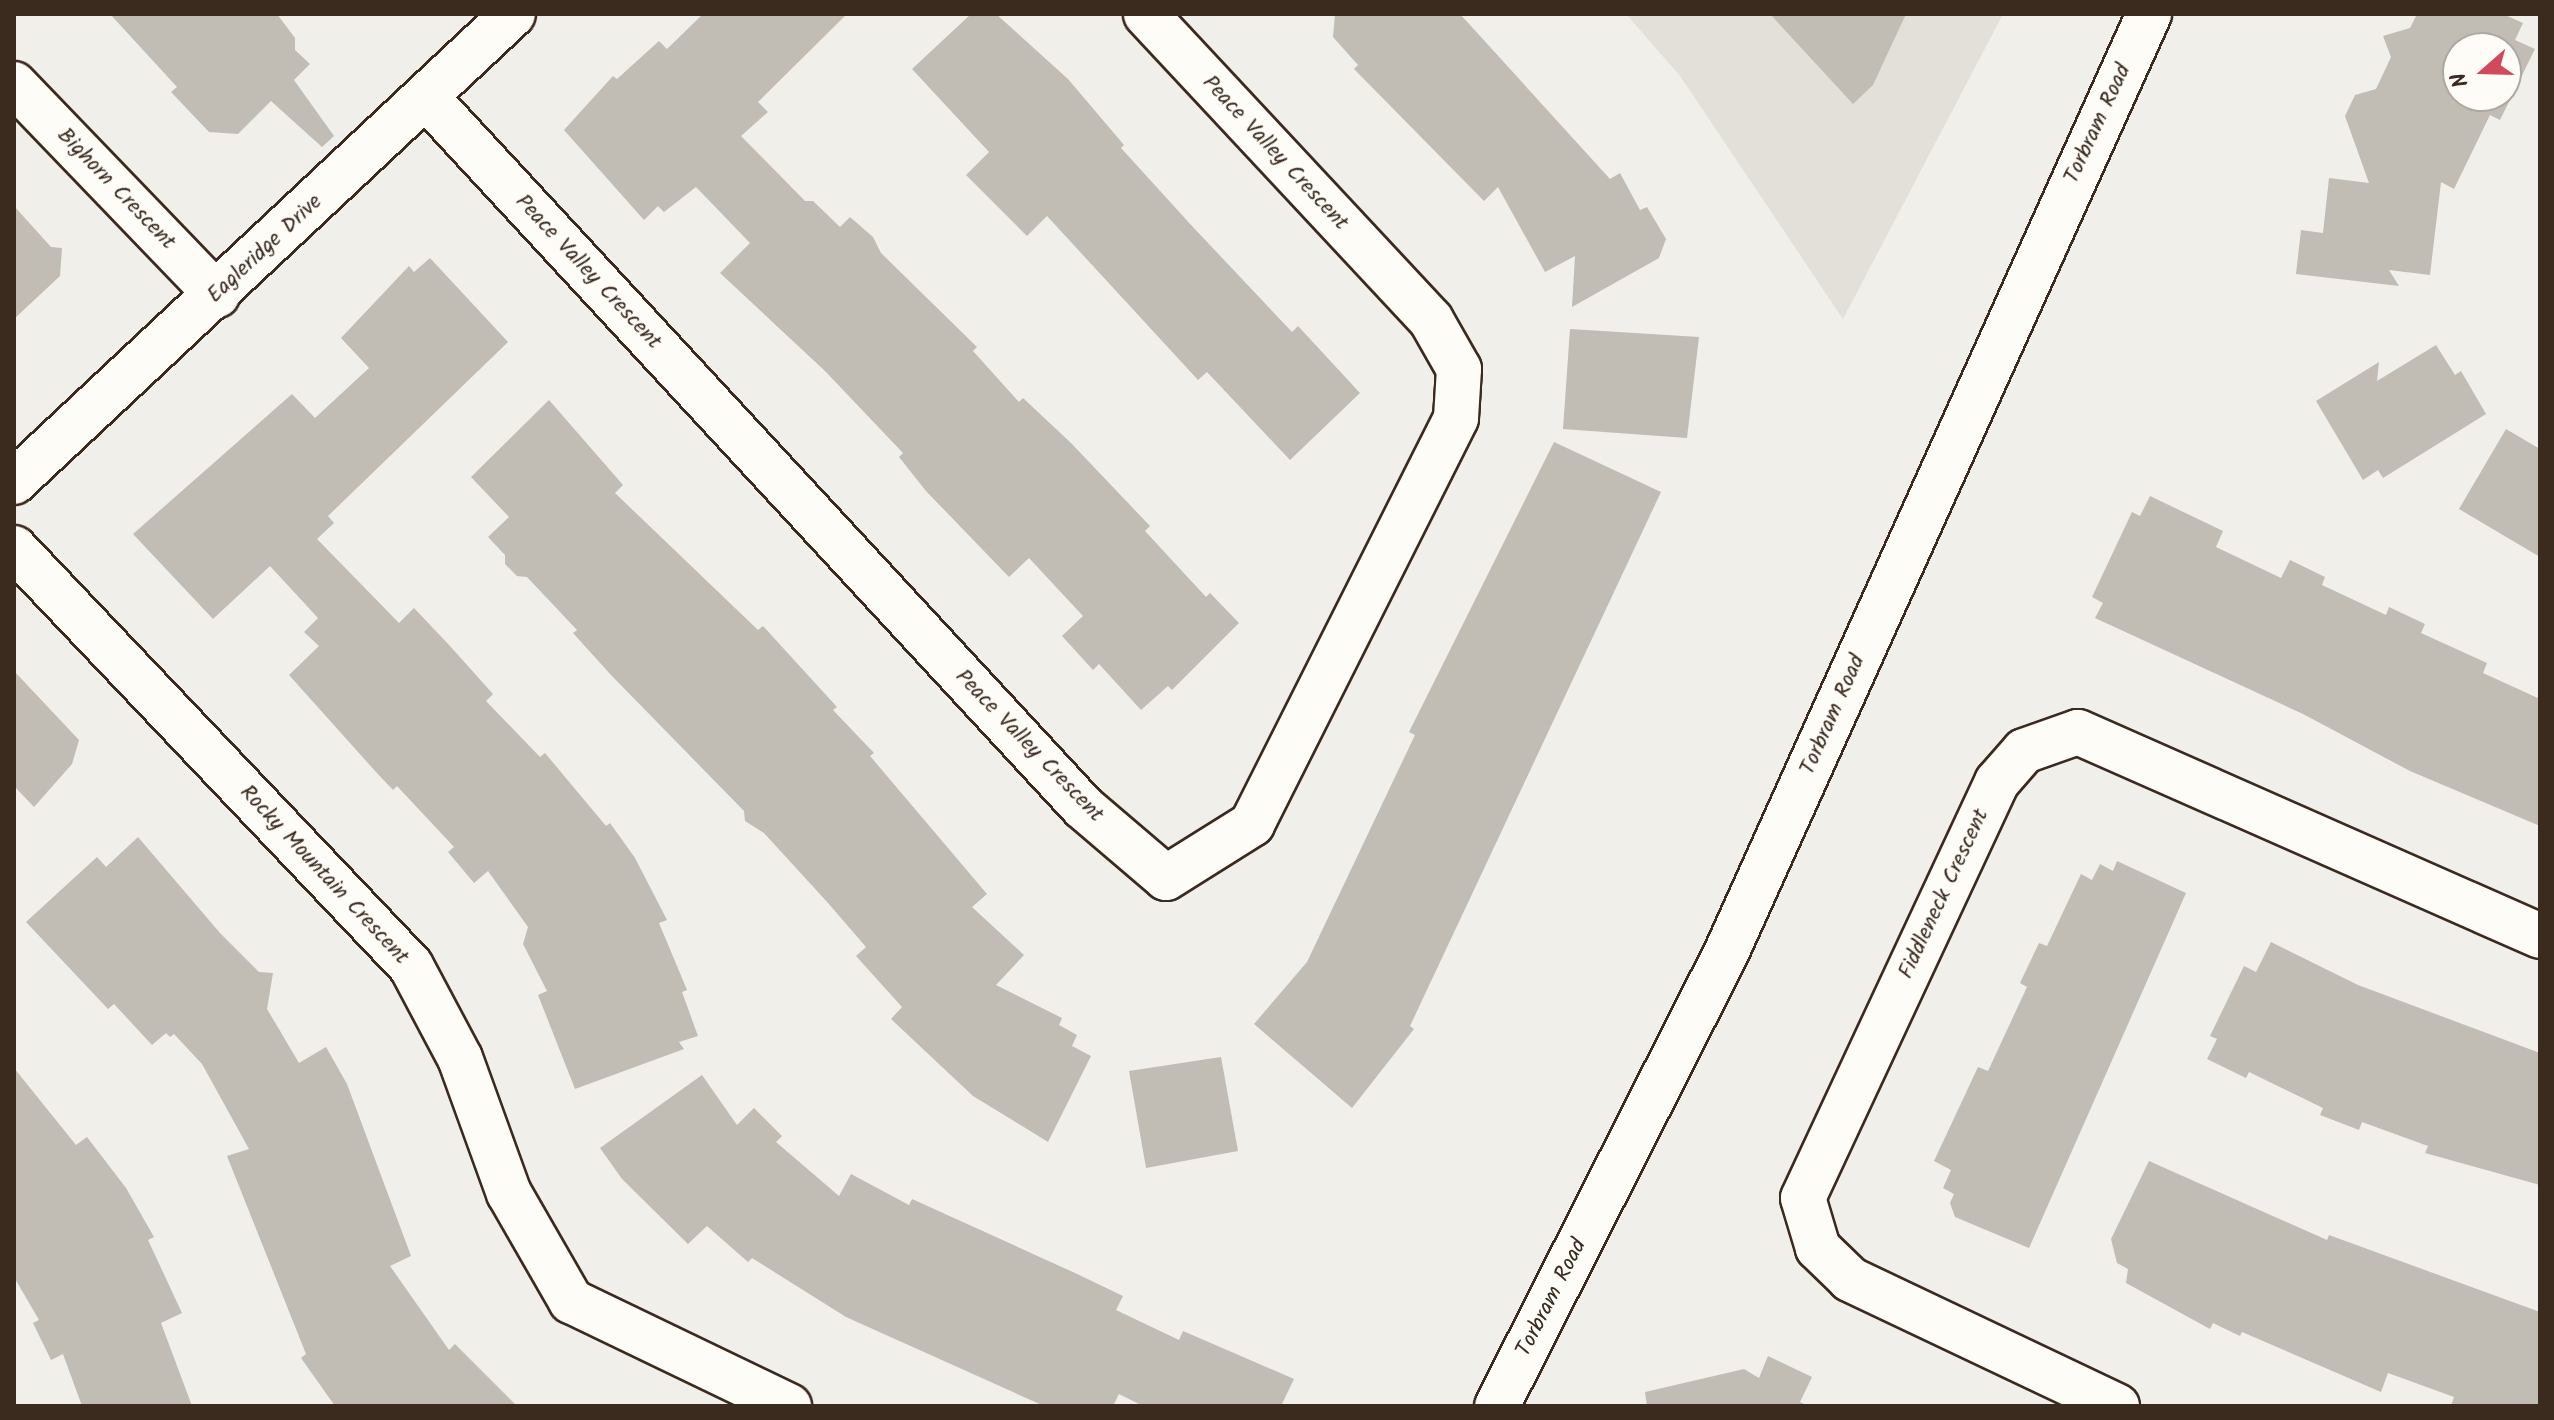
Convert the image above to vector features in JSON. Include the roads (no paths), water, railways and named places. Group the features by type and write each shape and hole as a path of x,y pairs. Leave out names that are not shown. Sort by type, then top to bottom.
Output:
{"street":[{"name":"Eagleridge Drive","path":"14,482 217,295 513,14"},
{"name":"Peace Valley Crescent","path":"426,97 1083,807 1166,878 1252,824 1456,418 1459,369 1431,320 1146,14"},
{"name":"Torbram Road","path":"1497,1406 1727,951 2149,14"},
{"name":"Bighorn Crescent","path":"14,84 217,295"},
{"name":"Rocky Mountain Crescent","path":"14,548 411,966 460,1058 509,1193 571,1301 789,1406"},
{"name":"Fiddleneck Crescent","path":"2117,1406 1850,1279 1818,1248 1803,1198 2006,771 2024,751 2078,732 2540,936"}]}
